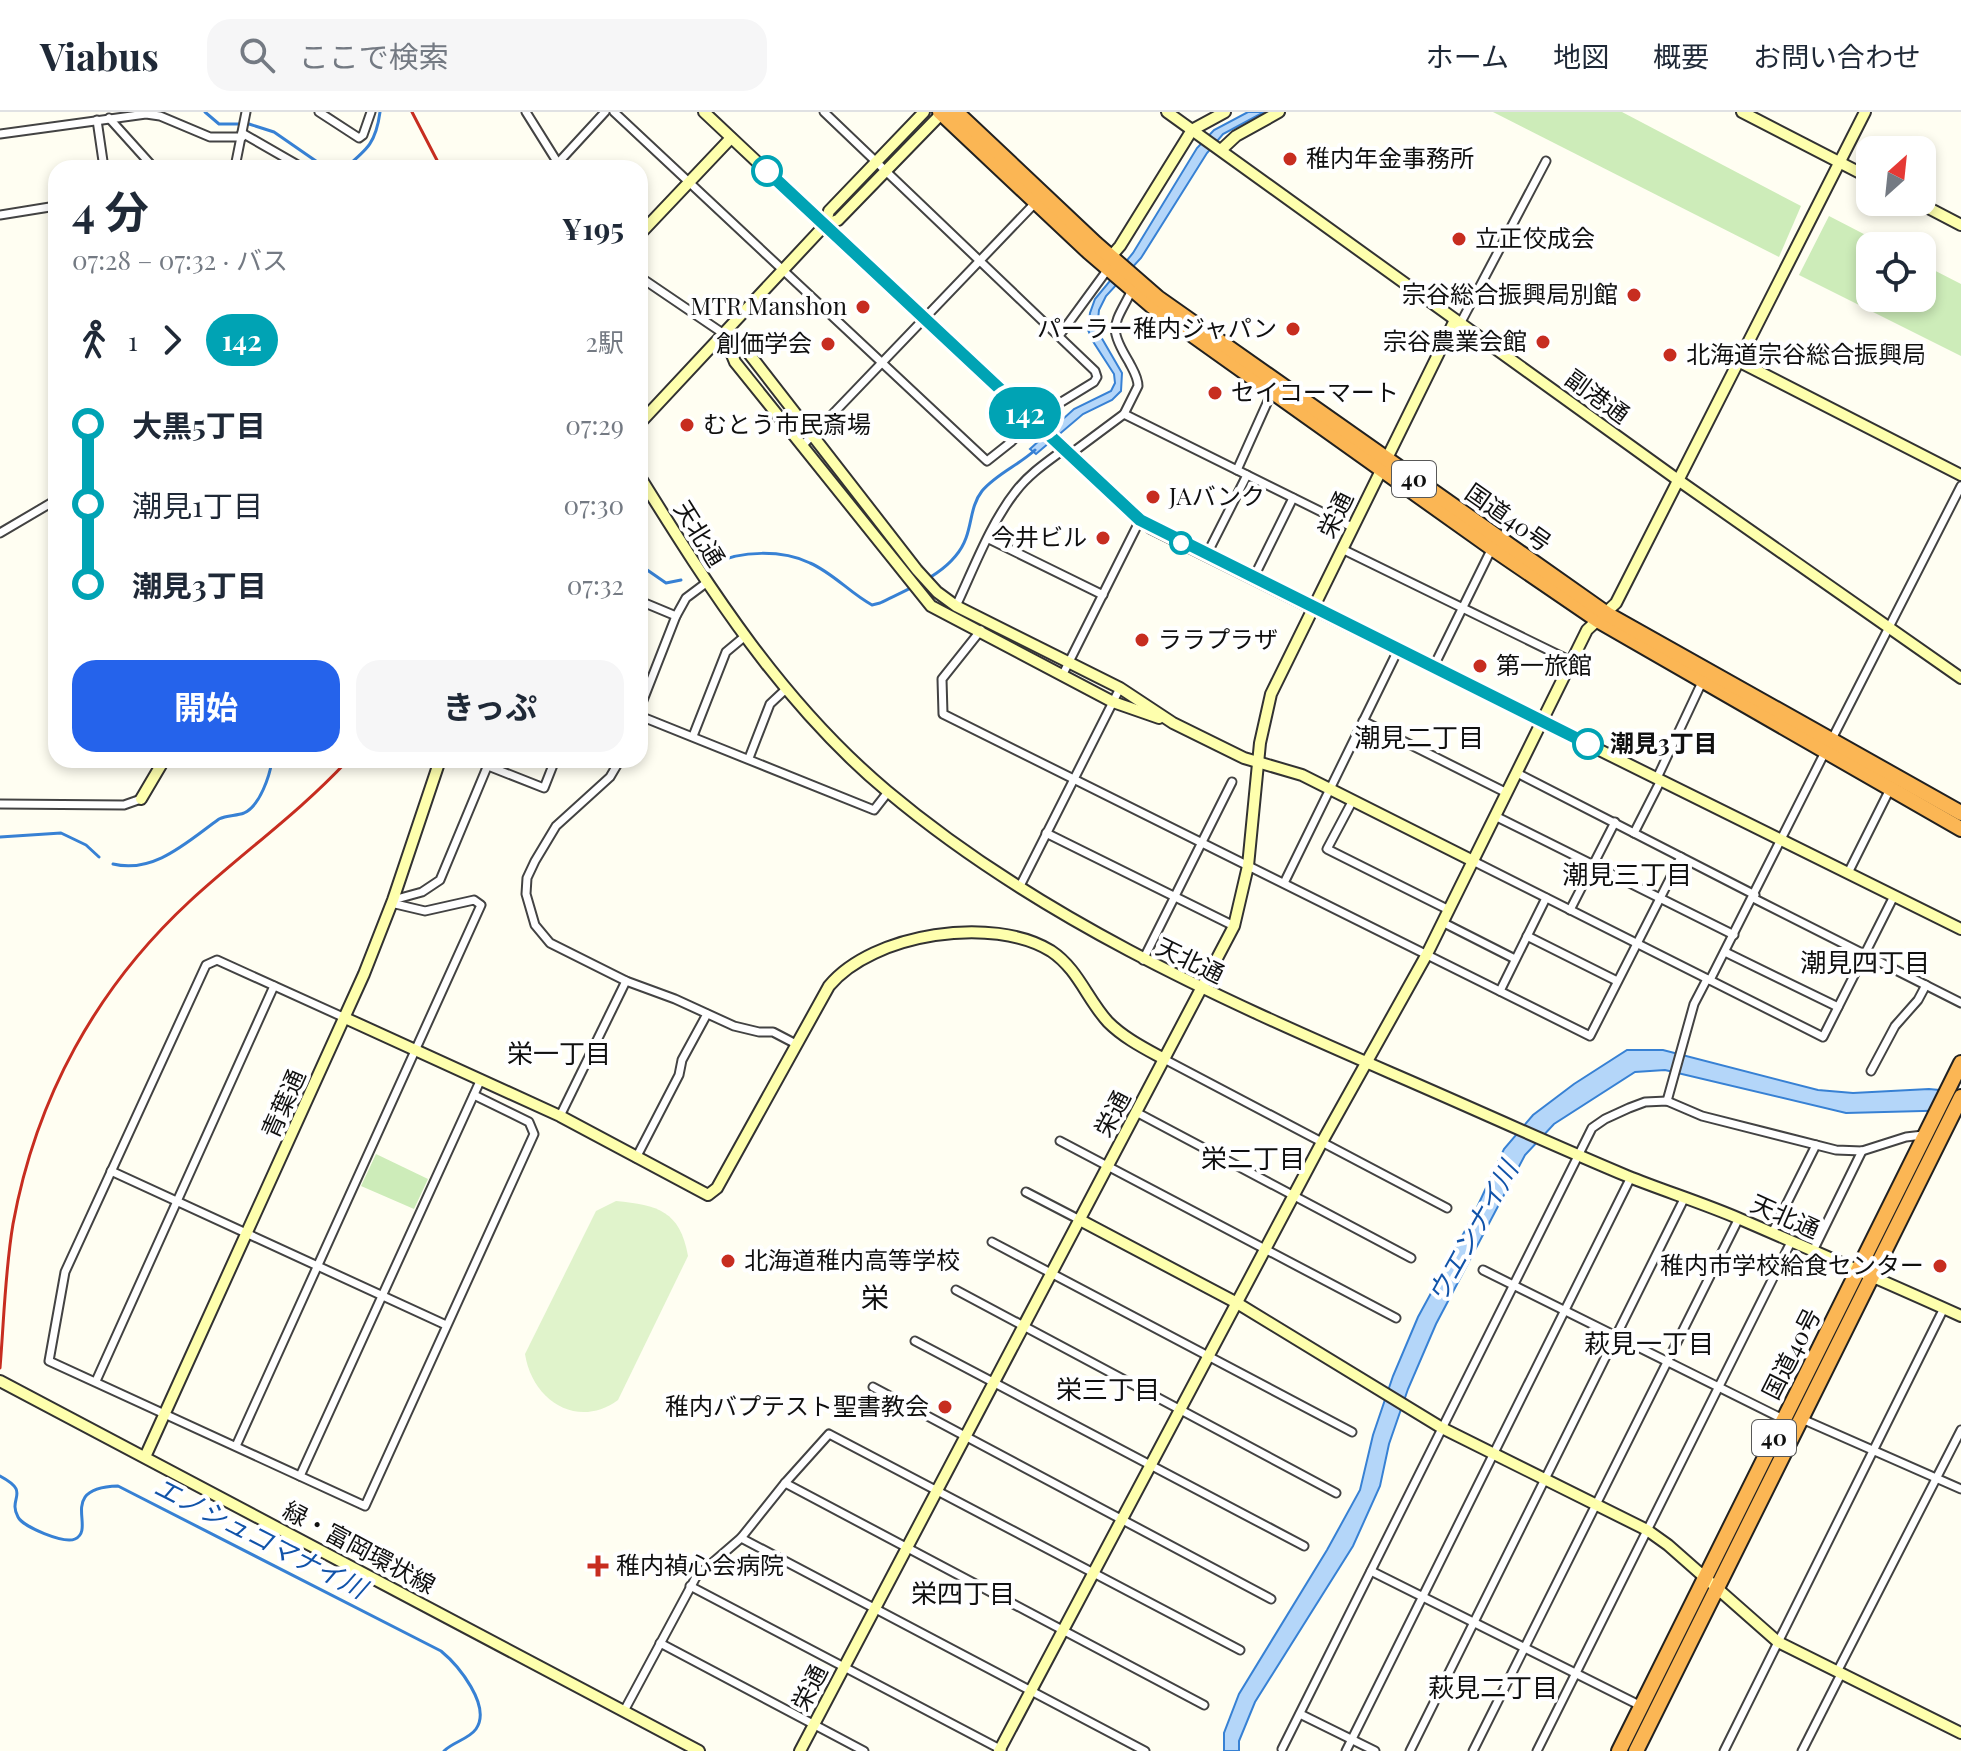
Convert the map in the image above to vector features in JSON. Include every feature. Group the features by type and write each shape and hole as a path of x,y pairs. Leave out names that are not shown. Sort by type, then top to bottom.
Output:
{"highway":[{"name":"国道40号","path":"945,112 1118,272 1175,310 1275,387 1494,543 1603,618 1893,782 1961,813"},
{"name":"国道40号","path":"1893,782 1961,829"},
{"name":"国道40号","path":"1619,1751 1801,1418 1934,1129 1961,1063"},
{"name":"国道40号","path":"1636,1751 1783,1420 1865,1274 1934,1129 1961,1097"}],"street":[{"path":"236,160 246,112"},
{"path":"319,112 359,138 371,112"},
{"path":"526,112 556,160"},
{"path":"563,160 605,112"},
{"path":"614,112 987,461 1094,382 1097,377 1095,371 824,112"},
{"path":"704,112 1140,520 1206,556 1961,929"},
{"path":"648,415 825,225 838,220 924,112"},
{"path":"881,165 945,112"},
{"path":"1167,112 1192,130"},
{"path":"1059,336 1118,272 1192,130 1225,112"},
{"path":"1217,147 1279,112"},
{"path":"1742,112 1856,171"},
{"path":"690,1586 1001,1750 1322,1142 1427,954 1587,630 1616,603 1865,112"},
{"path":"0,134 146,114 160,116 210,137 242,135 288,160"},
{"path":"109,118 147,160"},
{"path":"97,120 103,160"},
{"name":"副港通","path":"1192,130 1678,480 1961,678"},
{"path":"648,226 731,138"},
{"path":"1458,322 1546,161"},
{"path":"802,446 982,261 1039,197"},
{"path":"0,215 48,207"},
{"path":"1936,212 1961,225"},
{"path":"956,606 1016,491 1040,467 1124,414 1138,386 1138,380 1114,338 1118,272"},
{"path":"648,282 747,351 932,586 956,606 1120,688 1173,723"},
{"name":"栄通","path":"800,1751 1234,926 1248,866 1257,763 1271,694 1383,464 1458,322"},
{"path":"724,334 735,362 921,596 941,613 1113,702 1173,723 1257,763 1302,775 1330,788 1823,1037 1894,896"},
{"path":"1738,361 1961,475"},
{"path":"1237,470 1275,387"},
{"path":"1124,414 1352,527"},
{"path":"1206,556 1247,475"},
{"path":"1667,1101 1694,1004 1734,935 1961,486"},
{"name":"天北通","path":"648,490 706,583 786,689 888,792 1020,886 1143,960 1201,989 1553,1144 1739,1218 1961,1316"},
{"path":"1253,579 1293,498"},
{"path":"0,533 48,505"},
{"path":"1062,676 1140,520"},
{"path":"989,539 1103,595"},
{"path":"1433,668 1494,543"},
{"path":"1342,549 1571,661"},
{"path":"648,688 676,616 686,598 706,583"},
{"path":"648,604 676,616"},
{"path":"987,622 942,679 943,714 1590,1036 1681,857"},
{"path":"693,736 726,652 744,637"},
{"path":"1284,883 1398,650"},
{"path":"1634,833 1705,676"},
{"path":"1020,886 1120,688"},
{"path":"749,758 770,704 786,689"},
{"path":"648,719 874,810 888,792"},
{"path":"1363,721 1507,793"},
{"path":"0,804 124,805 141,799 159,768"},
{"name":"青葉通","path":"145,1457 345,1018 392,902 437,768"},
{"path":"392,902 422,892 440,880 487,768"},
{"path":"500,768 544,788 552,768"},
{"path":"615,768 610,777 556,826 535,861 527,878 526,894 535,925 550,943 626,981 743,1030 773,1032 796,1044"},
{"path":"1517,773 1961,1003"},
{"path":"1143,960 1232,782"},
{"path":"1848,873 1893,782"},
{"path":"1353,800 1327,849 1449,910"},
{"path":"1495,816 1734,935"},
{"path":"1570,910 1615,822"},
{"path":"1046,833 1234,926"},
{"path":"1500,991 1546,898"},
{"path":"236,1446 481,905 474,900 425,911 392,902"},
{"path":"1442,922 1515,959"},
{"path":"474,1095 529,1122 534,1134 365,1506 49,1361 65,1272 206,965 217,960 560,1116 703,1195 711,1195 829,986 846,968 912,939 976,933 1011,936 1033,942 1067,964 1107,1021 1136,1044 1447,1208"},
{"path":"1527,936 1617,981"},
{"path":"1725,952 1838,1007"},
{"path":"560,1116 626,981"},
{"path":"1871,1071 1895,1026 1918,1000 1926,985"},
{"path":"96,1381 274,986"},
{"path":"636,1158 707,1014"},
{"path":"300,1476 481,1079"},
{"path":"1282,1749 1592,1128 1645,1102 1667,1101 1702,1116 1854,1152 1934,1129"},
{"path":"1136,1112 1411,1258"},
{"path":"1060,1141 1396,1318"},
{"path":"1772,1233 1816,1145"},
{"path":"1813,1251 1862,1151"},
{"path":"111,1171 446,1325"},
{"path":"1346,1751 1631,1177"},
{"path":"1026,1192 1237,1303 1442,1428 1647,1530 1778,1642 1961,1733"},
{"path":"1410,1751 1685,1197"},
{"path":"1473,1751 1739,1218"},
{"path":"992,1242 1352,1432"},
{"path":"1537,1751 1791,1242"},
{"path":"1483,1270 1783,1420 1801,1418 1961,1489"},
{"path":"956,1290 1336,1493"},
{"path":"1724,1751 1944,1308"},
{"path":"915,1341 1304,1546"},
{"name":"緑・富岡環状線","path":"0,1381 699,1751"},
{"path":"873,1387 1271,1599"},
{"path":"1802,1751 1961,1430"},
{"path":"624,1711 696,1577 741,1538 829,1434 1240,1650"},
{"path":"785,1483 1204,1705"},
{"path":"741,1538 1145,1751"},
{"path":"1371,1571 1641,1706"},
{"path":"660,1643 864,1751"},
{"path":"1300,1714 1375,1751"}],"green space":[{"path":"1493,112 1622,112 1801,206 1779,257"},
{"path":"1829,216 1860,232 1856,232 1856,304 1799,275"},
{"path":"1936,271 1961,284 1961,356 1873,312 1936,312"},
{"path":"376,1154 428,1179 414,1209 361,1186"},
{"path":"616,1201 644,1205 665,1213 679,1229 688,1256 618,1400 603,1409 572,1411 559,1406 537,1385 525,1354 596,1211"}],"water":[{"path":"1248,112 1264,112 1223,134 1207,153 1141,258 1106,296 1099,310 1097,330 1122,373 1121,391 1112,400 1083,414 1036,454 1030,449 1074,409 1111,391 1115,383 1114,374 1088,330 1095,299 1133,253 1197,148 1214,130"},
{"name":"ウエンナイ川","path":"1627,1050 1663,1050 1818,1090 1853,1093 1929,1089 1961,1092 1961,1110 1846,1113 1665,1070 1635,1072 1554,1124 1525,1155 1436,1324 1408,1389 1389,1444 1380,1486 1353,1546 1255,1702 1239,1741 1239,1751 1224,1751 1224,1733 1239,1694 1360,1490 1373,1435 1393,1376 1418,1317 1473,1216 1504,1149 1533,1115"}],"waterway":[{"path":"205,112 219,124 240,124"},
{"path":"354,160 370,144 380,112"},
{"path":"249,124 274,132 314,160"},
{"name":"エノシュコマナイ川","path":"714,564 749,554 787,556 818,567 872,605 880,603 930,578 952,560 966,538 978,496 994,480 1035,450"},
{"name":"エノシュコマナイ川","path":"648,571 666,583 681,580"},
{"name":"エノシュコマナイ川","path":"113,864 128,866 156,860 182,846 219,819 244,813 255,804 270,768"},
{"name":"エノシュコマナイ川","path":"0,837 61,833 86,845 99,857"},
{"name":"エノシュコマナイ川","path":"0,1476 17,1491 15,1510 21,1521 44,1534 75,1539 81,1534 83,1501 88,1494 99,1488 118,1486 441,1651 464,1676 480,1709 476,1729 444,1751"}],"railway":[{"path":"412,112 437,160"},
{"path":"0,1368 10,1242 23,1178 54,1089 75,1048 126,970 156,935 340,768"}],"bus line":[{"name":"142","path":"767,171 1063,450 1151,528 1588,744"}],"place":[{"name":"稚内年金事務所","path":"1290,159"},
{"name":"立正佼成会","path":"1459,239"},
{"name":"宗谷総合振興局別館","path":"1634,295"},
{"name":"MTR Manshon","path":"863,307"},
{"name":"パーラー稚内ジャパン","path":"1293,329"},
{"name":"宗谷農業会館","path":"1543,342"},
{"name":"創価学会","path":"828,344"},
{"name":"北海道宗谷総合振興局","path":"1670,355"},
{"name":"セイコーマート","path":"1215,393"},
{"name":"むとう市民斎場","path":"687,425"},
{"name":"JAバンク","path":"1153,497"},
{"name":"今井ビル","path":"1103,538"},
{"name":"ララプラザ","path":"1142,640"},
{"name":"第一旅館","path":"1480,666"},
{"name":"潮見3丁目","path":"1588,744"},
{"name":"北海道稚内高等学校","path":"728,1261"},
{"name":"稚内市学校給食センター","path":"1940,1266"},
{"name":"稚内バプテスト聖書教会","path":"945,1407"},
{"name":"稚内禎心会病院","path":"598,1566"}],"district":[{"name":"潮見二丁目","path":"1419,738"},
{"name":"潮見三丁目","path":"1627,875"},
{"name":"潮見四丁目","path":"1865,963"},
{"name":"栄一丁目","path":"559,1054"},
{"name":"栄二丁目","path":"1253,1159"},
{"name":"栄","path":"875,1298"},
{"name":"萩見一丁目","path":"1649,1344"},
{"name":"栄三丁目","path":"1108,1390"},
{"name":"栄四丁目","path":"963,1594"},
{"name":"萩見二丁目","path":"1493,1688"}]}
